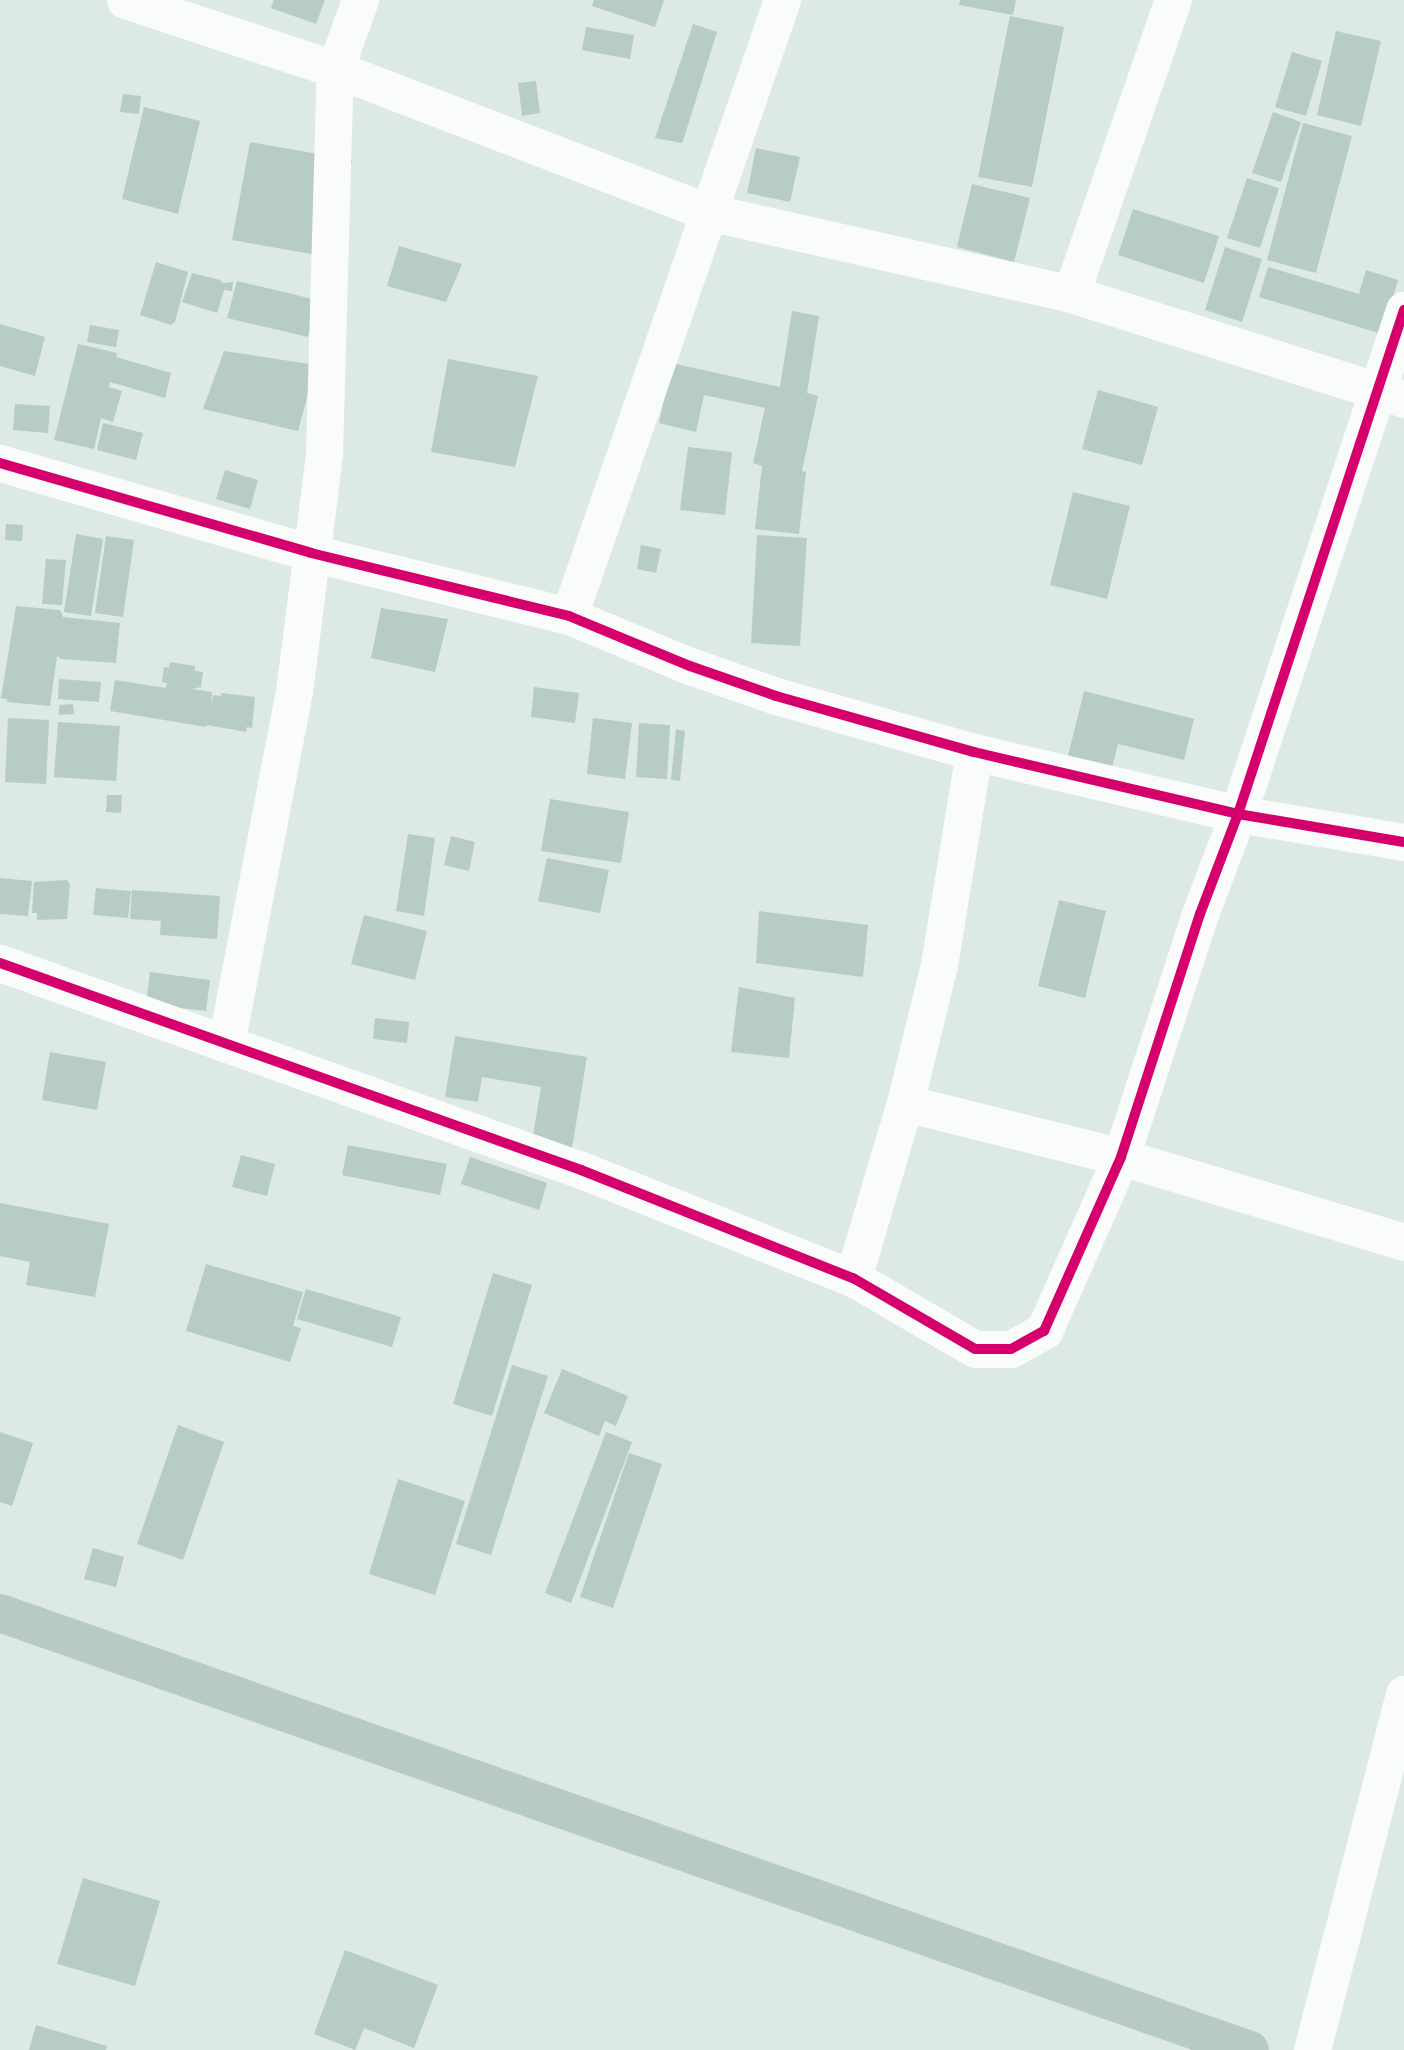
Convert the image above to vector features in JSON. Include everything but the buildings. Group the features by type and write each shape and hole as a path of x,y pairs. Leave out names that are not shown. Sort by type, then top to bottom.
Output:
{"highway":[{"path":"0,1613 1251,2050"}],"street":[{"path":"125,0 335,69 708,212 1071,294 1390,394"},
{"path":"226,1044 294,692 324,453 335,69 360,0"},
{"path":"569,616 782,0"},
{"path":"1071,294 1172,0"},
{"path":"0,963 581,1170 853,1278 975,1349 1011,1349 1044,1331 1121,1157 1200,914 1390,394 1404,310"},
{"path":"0,464 311,553 569,616 690,666 776,695 974,752 1238,814 1404,842"},
{"path":"853,1278 905,1103 939,965 974,752"},
{"path":"905,1103 1121,1157 1404,1242"},
{"path":"1312,2050 1404,1695"}],"cycle path":[{"path":"0,963 581,1170 853,1278 975,1349 1011,1349 1044,1331 1121,1157 1200,914 1238,814 1404,310"},
{"path":"0,463 311,553 569,616 690,666 776,696 974,752 1238,814 1404,842"}]}
